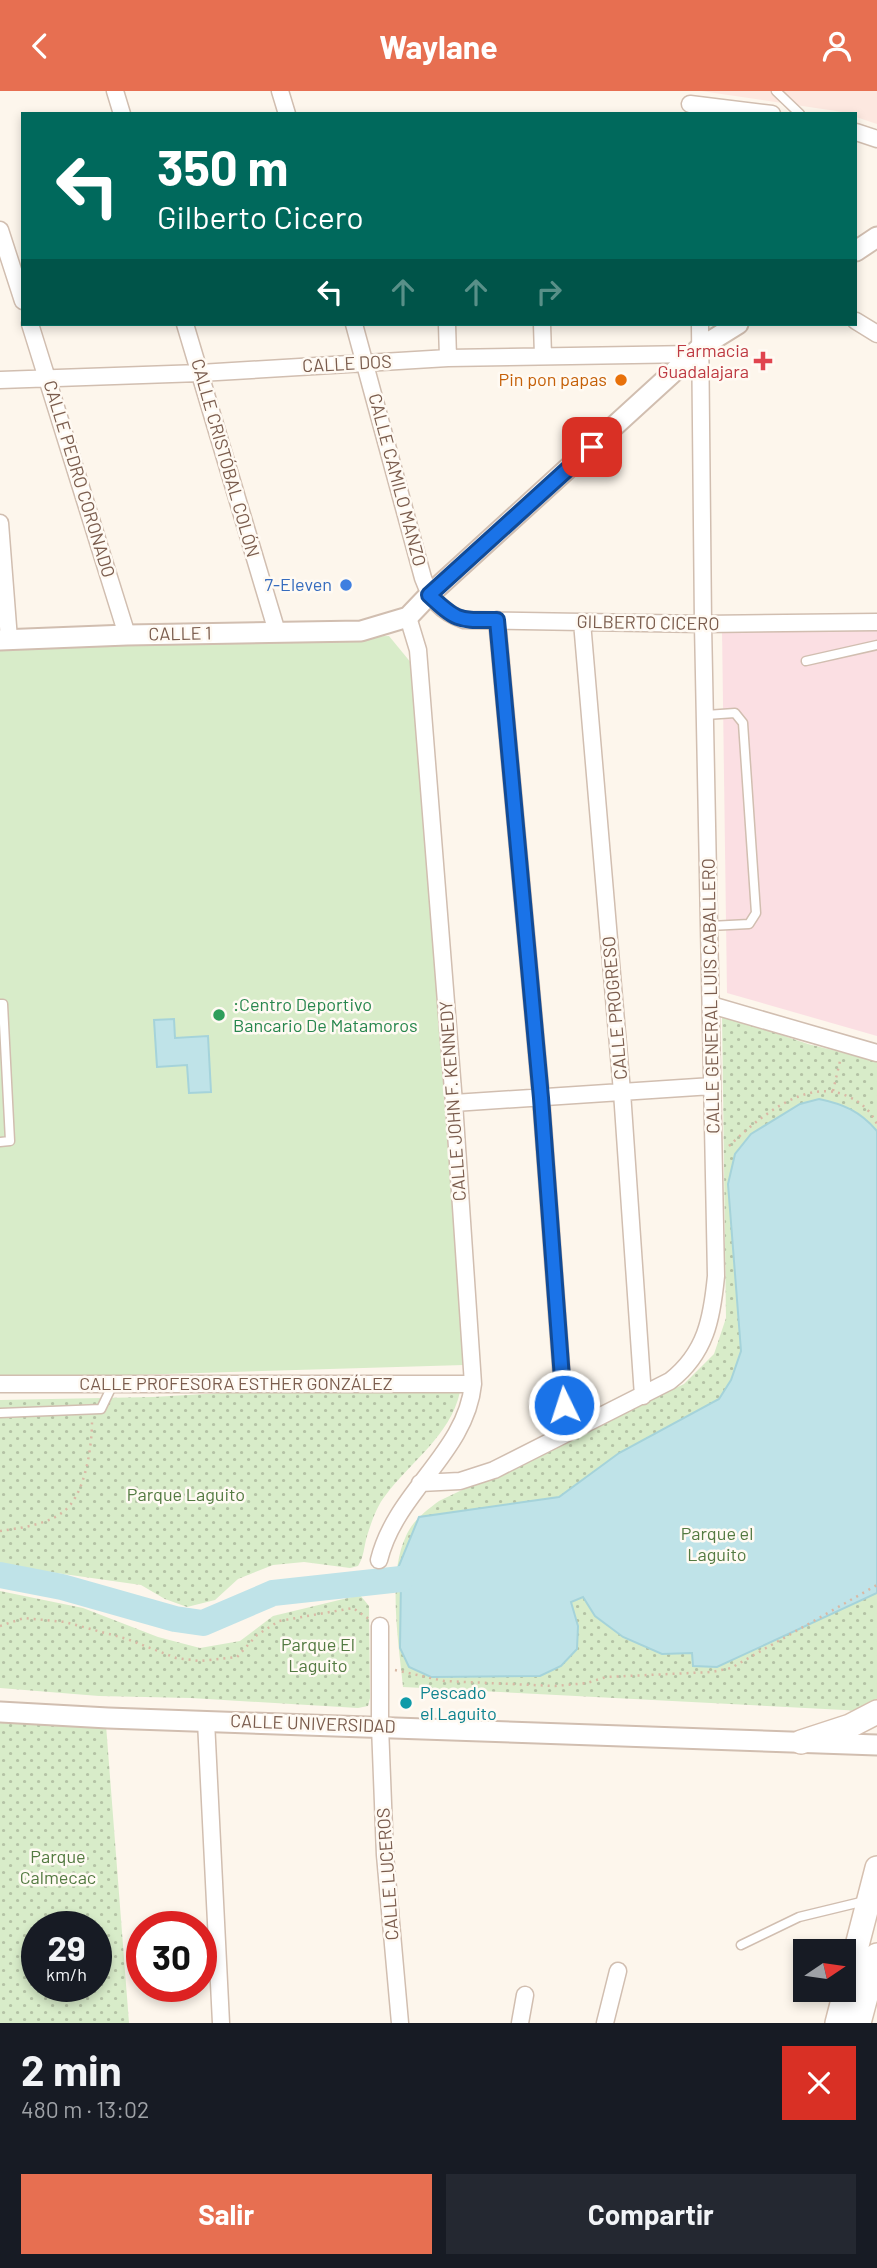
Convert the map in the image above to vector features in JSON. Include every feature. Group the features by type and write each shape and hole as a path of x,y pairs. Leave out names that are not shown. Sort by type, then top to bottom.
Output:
{"main road":[{"path":"801,1742 850,1727 877,1712"},
{"path":"837,2023 877,1868"},
{"path":"859,2023 877,1955"}],"street":[{"path":"115,91 121,112"},
{"path":"280,91 286,112"},
{"path":"689,103 757,112"},
{"path":"857,132 877,139"},
{"path":"0,230 21,295"},
{"path":"857,250 877,237"},
{"path":"857,322 877,334"},
{"name":"CALLE PEDRO CORONADO","path":"31,326 127,635"},
{"name":"CALLE CRISTÓBAL COLÓN","path":"186,326 277,632"},
{"name":"CALLE CAMILO MANZO","path":"355,326 429,595"},
{"path":"447,326 448,358"},
{"path":"542,326 543,356"},
{"name":"CALLE GENERAL LUIS CABALLERO","path":"420,1483 460,1481 494,1470 643,1396 679,1374 705,1337 712,1317 716,1276 698,351 700,326"},
{"path":"408,617 698,351 735,326"},
{"name":"CALLE DOS","path":"0,380 200,373 448,358 698,351"},
{"path":"0,523 5,639"},
{"name":"GILBERTO CICERO","path":"429,595 449,615 464,620 703,624 877,622"},
{"name":"CALLE 1","path":"5,639 361,631 408,617"},
{"name":"CALLE JOHN F. KENNEDY","path":"379,1560 383,1542 397,1514 462,1427 473,1384 418,650 408,617"},
{"path":"497,620 541,1098 566,1433"},
{"name":"CALLE PROGRESO","path":"582,622 622,1092 643,1396"},
{"path":"711,1005 877,1053"},
{"path":"454,1104 712,1086"},
{"name":"CALLE PROFESORA ESTHER GONZÁLEZ","path":"0,1384 473,1384"},
{"name":"CALLE LUCEROS","path":"380,1626 380,1726 385,1855 400,2023"},
{"name":"CALLE UNIVERSIDAD","path":"0,1711 877,1745"},
{"path":"206,1721 221,2023"},
{"path":"605,2023 618,1971"},
{"path":"520,2023 525,1996"}],"lane":[{"path":"776,91 798,112"},
{"path":"806,661 877,645"},
{"path":"706,715 735,713 743,723 756,913 749,923 710,926"},
{"path":"0,1004 3,1004 10,1142 0,1142"},
{"path":"0,1413 101,1409 113,1384"},
{"path":"741,1945 799,1917 868,1900"}],"path":[{"path":"833,1091 845,1044"},
{"path":"714,1159 744,1132 794,1097 813,1091 833,1091 854,1099 870,1110 877,1124"},
{"path":"0,1531 36,1525 63,1512 76,1498 92,1437 92,1409"},
{"path":"393,1670 444,1681 555,1686 587,1683 606,1677 712,1672 731,1668 877,1585"},
{"path":"0,1626 24,1618 65,1622 127,1639 176,1658 200,1661 237,1657 265,1628 293,1618 353,1608 380,1626"}],"shaded area":[{"path":"701,91 877,91 877,124 857,117 857,112"},
{"path":"722,630 877,631 877,1036 727,993"}],"green space":[{"name":":Centro Deportivo Bancario De Matamoros","path":"389,636 412,664 464,1365 0,1379 0,647"},
{"name":"Parque el Laguito","path":"722,1015 808,1044 877,1061 877,1699 863,1711 403,1687 397,1631 397,1570 406,1536 416,1521 439,1501 684,1384 714,1354 726,1318"},
{"name":"Parque Laguito","path":"271,1390 460,1392 455,1408 439,1435 395,1483 379,1505 358,1566 350,1568 304,1562 273,1565 238,1579 215,1600 187,1607 165,1599 141,1585 0,1565 0,1400 153,1397"},
{"name":"Parque El Laguito","path":"0,1591 83,1608 158,1637 200,1648 240,1641 273,1616 360,1595 369,1606 368,1706 358,1708 191,1698 99,1696 0,1688"},
{"name":"Parque Calmecac","path":"0,1719 106,1725 129,2023 0,2023"}],"water":[{"path":"174,1019 175,1038 208,1036 211,1092 189,1093 187,1065 157,1067 154,1020"},
{"name":"Parque el Laguito","path":"819,1099 851,1109 877,1131 877,1593 717,1667 693,1666 692,1653 662,1654 623,1637 595,1616 583,1597 571,1602 578,1626 577,1649 561,1666 540,1676 431,1677 409,1667 400,1648 401,1579 398,1568 419,1517 559,1497 619,1453 719,1399 731,1380 741,1351 728,1184 735,1154 751,1134 800,1104"}],"waterway":[{"path":"0,1575 62,1587 175,1619 203,1623 273,1593 401,1579"}],"place":[{"name":"Farmacia Guadalajara","path":"763,361"},
{"name":"Pin pon papas","path":"621,380"},
{"name":"7-Eleven","path":"346,585"},
{"name":":Centro Deportivo Bancario De Matamoros","path":"219,1015"},
{"name":"Pescado el Laguito","path":"406,1703"}],"route":[{"path":"564,1405 541,1098 497,620 464,620 449,615 429,595 592,447"}]}
